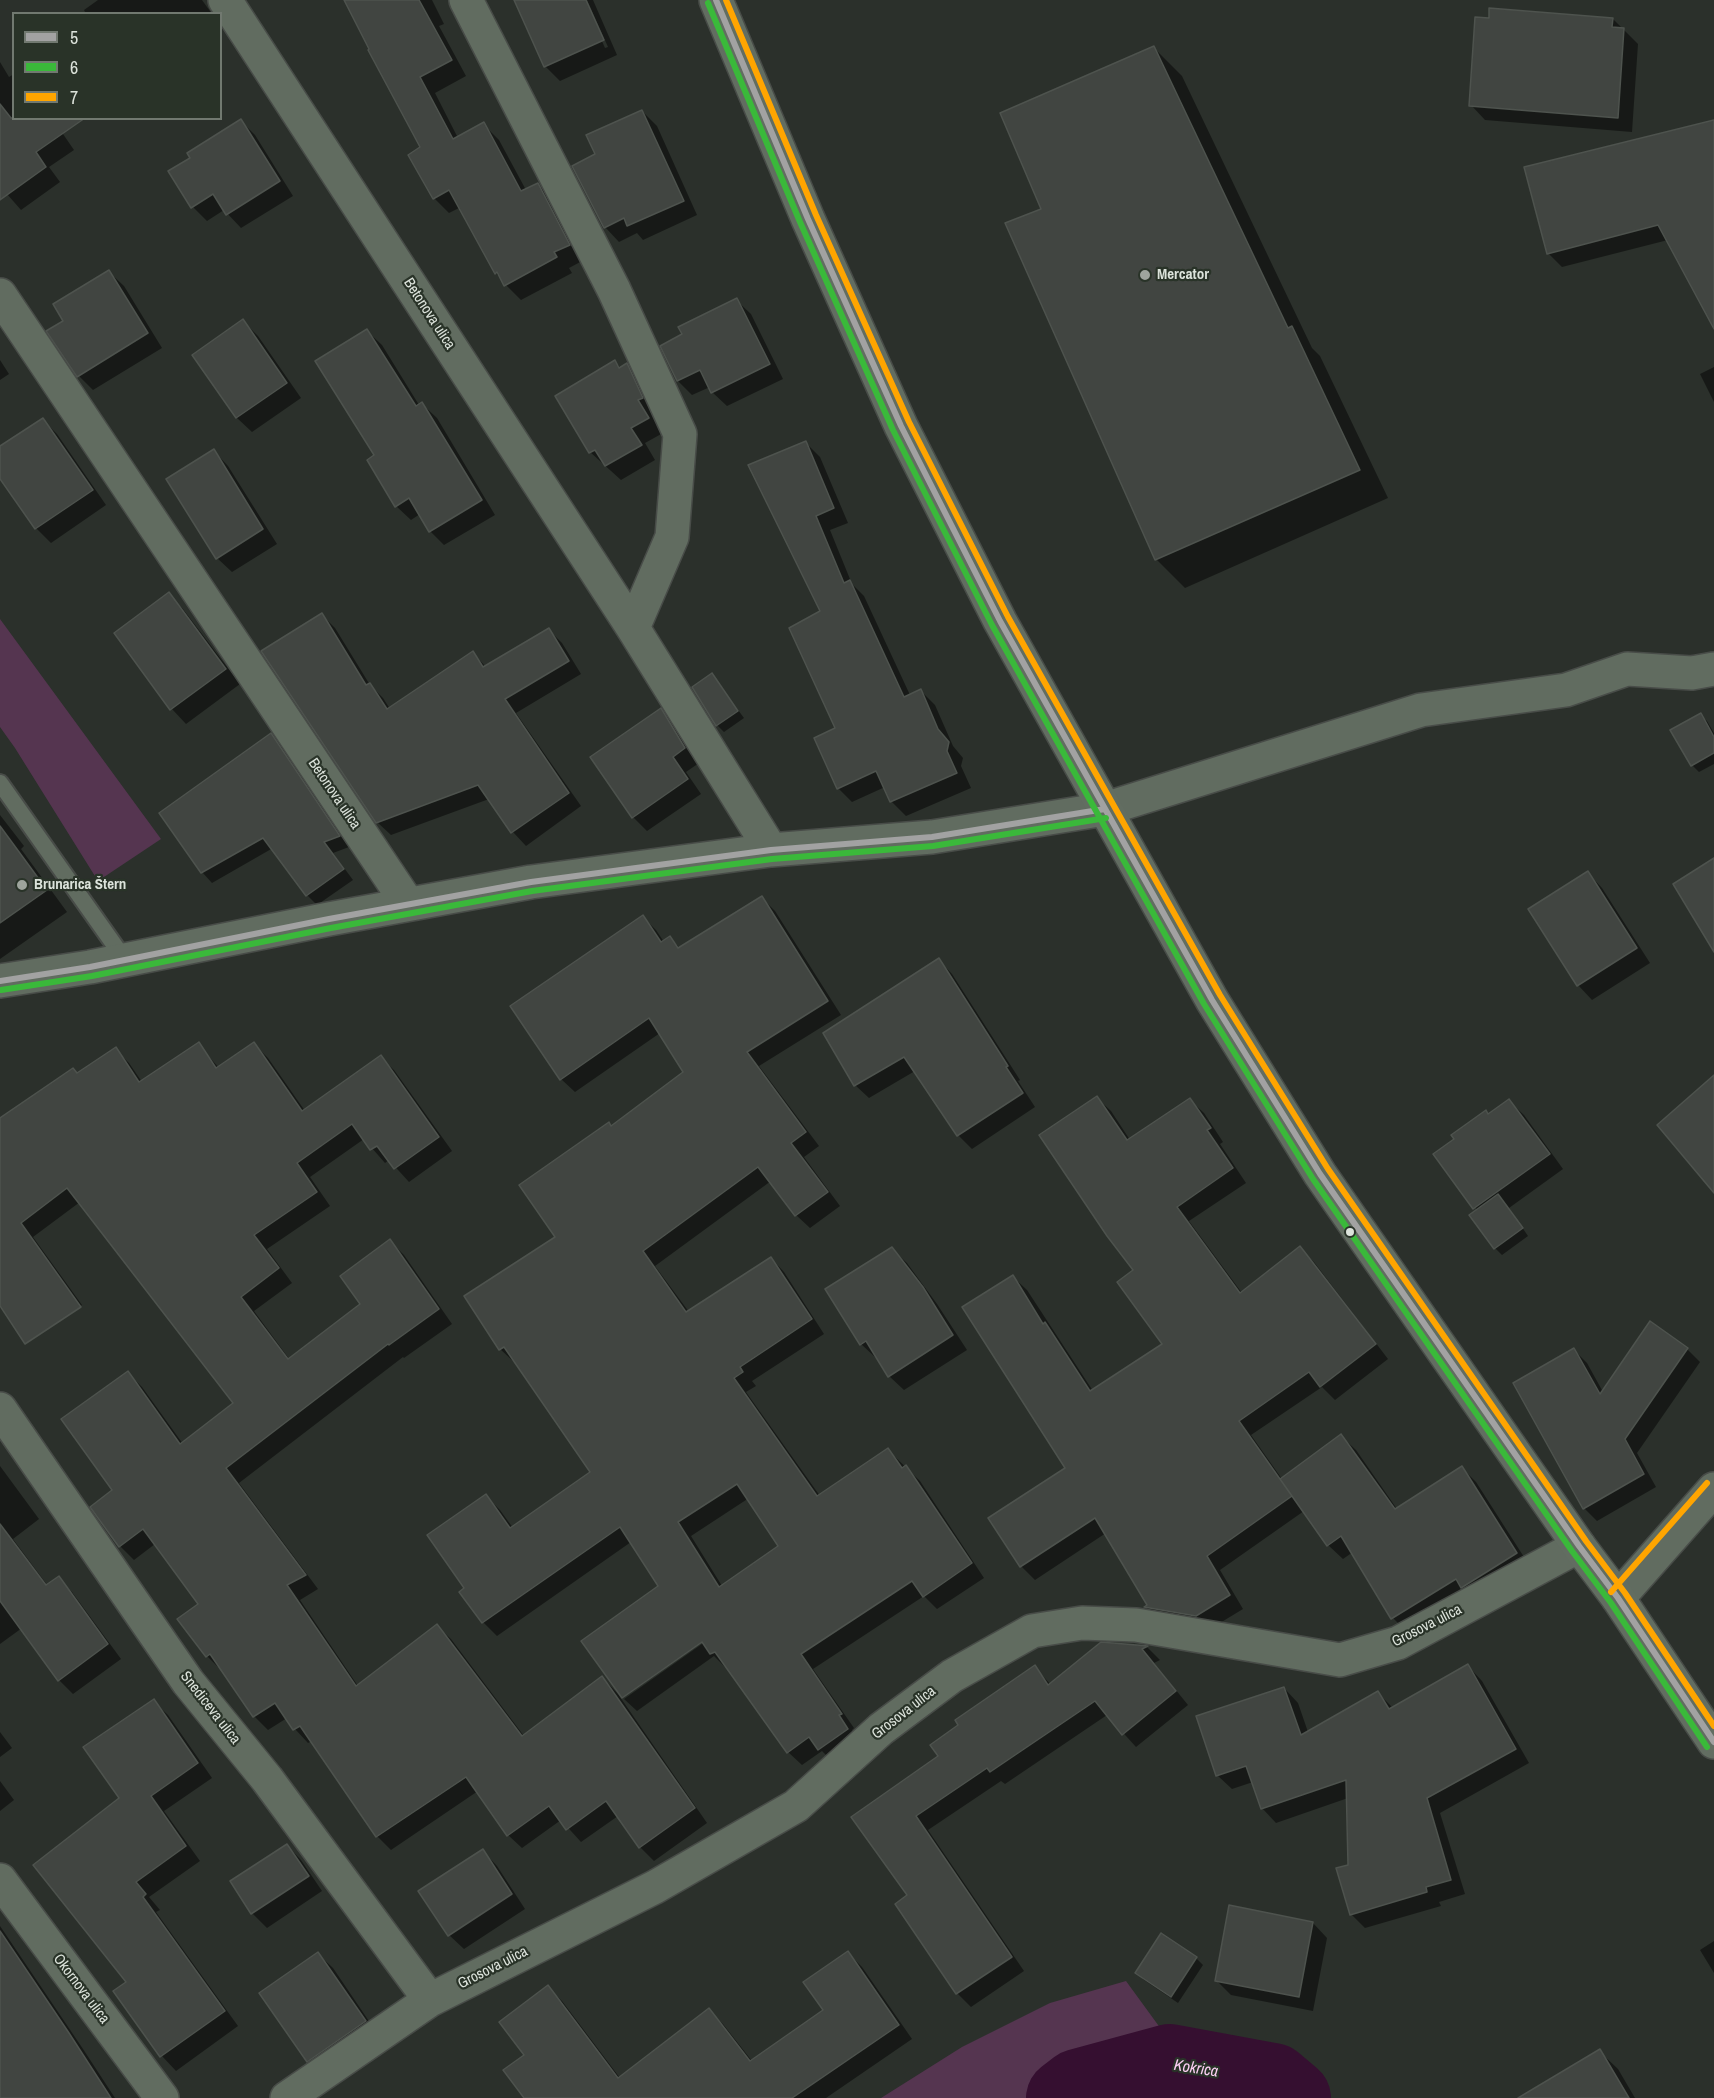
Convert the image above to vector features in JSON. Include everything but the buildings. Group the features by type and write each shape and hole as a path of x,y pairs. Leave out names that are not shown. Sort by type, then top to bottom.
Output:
{"street":[{"name":"Betonova ulica","path":"225,0 633,628 771,850"},
{"path":"466,0 614,290 681,434 672,537 633,628"},
{"path":"716,0 808,219 901,426 1000,621 1212,1000 1320,1174 1579,1546 1618,1598 1714,1742"},
{"name":"Betonova ulica","path":"0,295 408,904"},
{"path":"0,981 125,960 531,882 771,850 932,837 1105,809 1421,710 1566,690 1628,669 1692,673 1714,669"},
{"name":"Snediceva ulica","path":"0,1409 189,1682 267,1779 430,2000"},
{"path":"1618,1598 1714,1489"},
{"name":"Grosova ulica","path":"287,2098 430,2000 655,1887 796,1806 898,1716 952,1676 1032,1631 1082,1623 1136,1625 1340,1660 1398,1643 1579,1546"},
{"name":"Okornova ulica","path":"0,1880 162,2098"}],"lane":[{"path":"0,783 125,960"}],"shaded area":[{"path":"0,619 161,839 98,881 0,727"},
{"path":"1126,1981 1169,2040 1120,2055 1040,2098 881,2098 962,2047 1050,2003"},
{"path":"1139,2086 1211,2093 1229,2098 1106,2098"}],"waterway":[{"name":"Kokrica","path":"1065,2098 1078,2088 1170,2063 1273,2082 1292,2098"}],"transit line":[{"name":"5","path":"716,0 808,219 901,426 1000,621 1212,1000 1320,1174 1579,1546 1618,1598 1714,1742"},
{"name":"7","path":"726,0 816,215 909,422 1008,617 1220,995 1328,1169 1586,1541 1625,1593 1714,1726"},
{"name":"6","path":"708,3 800,222 893,430 992,625 1204,1004 1313,1179 1572,1551 1611,1603 1707,1747"},
{"name":"5","path":"0,981 90,967 329,919 531,882 771,850 932,837 1105,809"},
{"name":"6","path":"1,990 92,976 532,891 772,859 933,846 1106,818"},
{"name":"7","path":"1611,1592 1707,1483"}],"place":[{"name":"Mercator","path":"1145,275"},
{"name":"Brunarica Štern","path":"22,885"}]}
